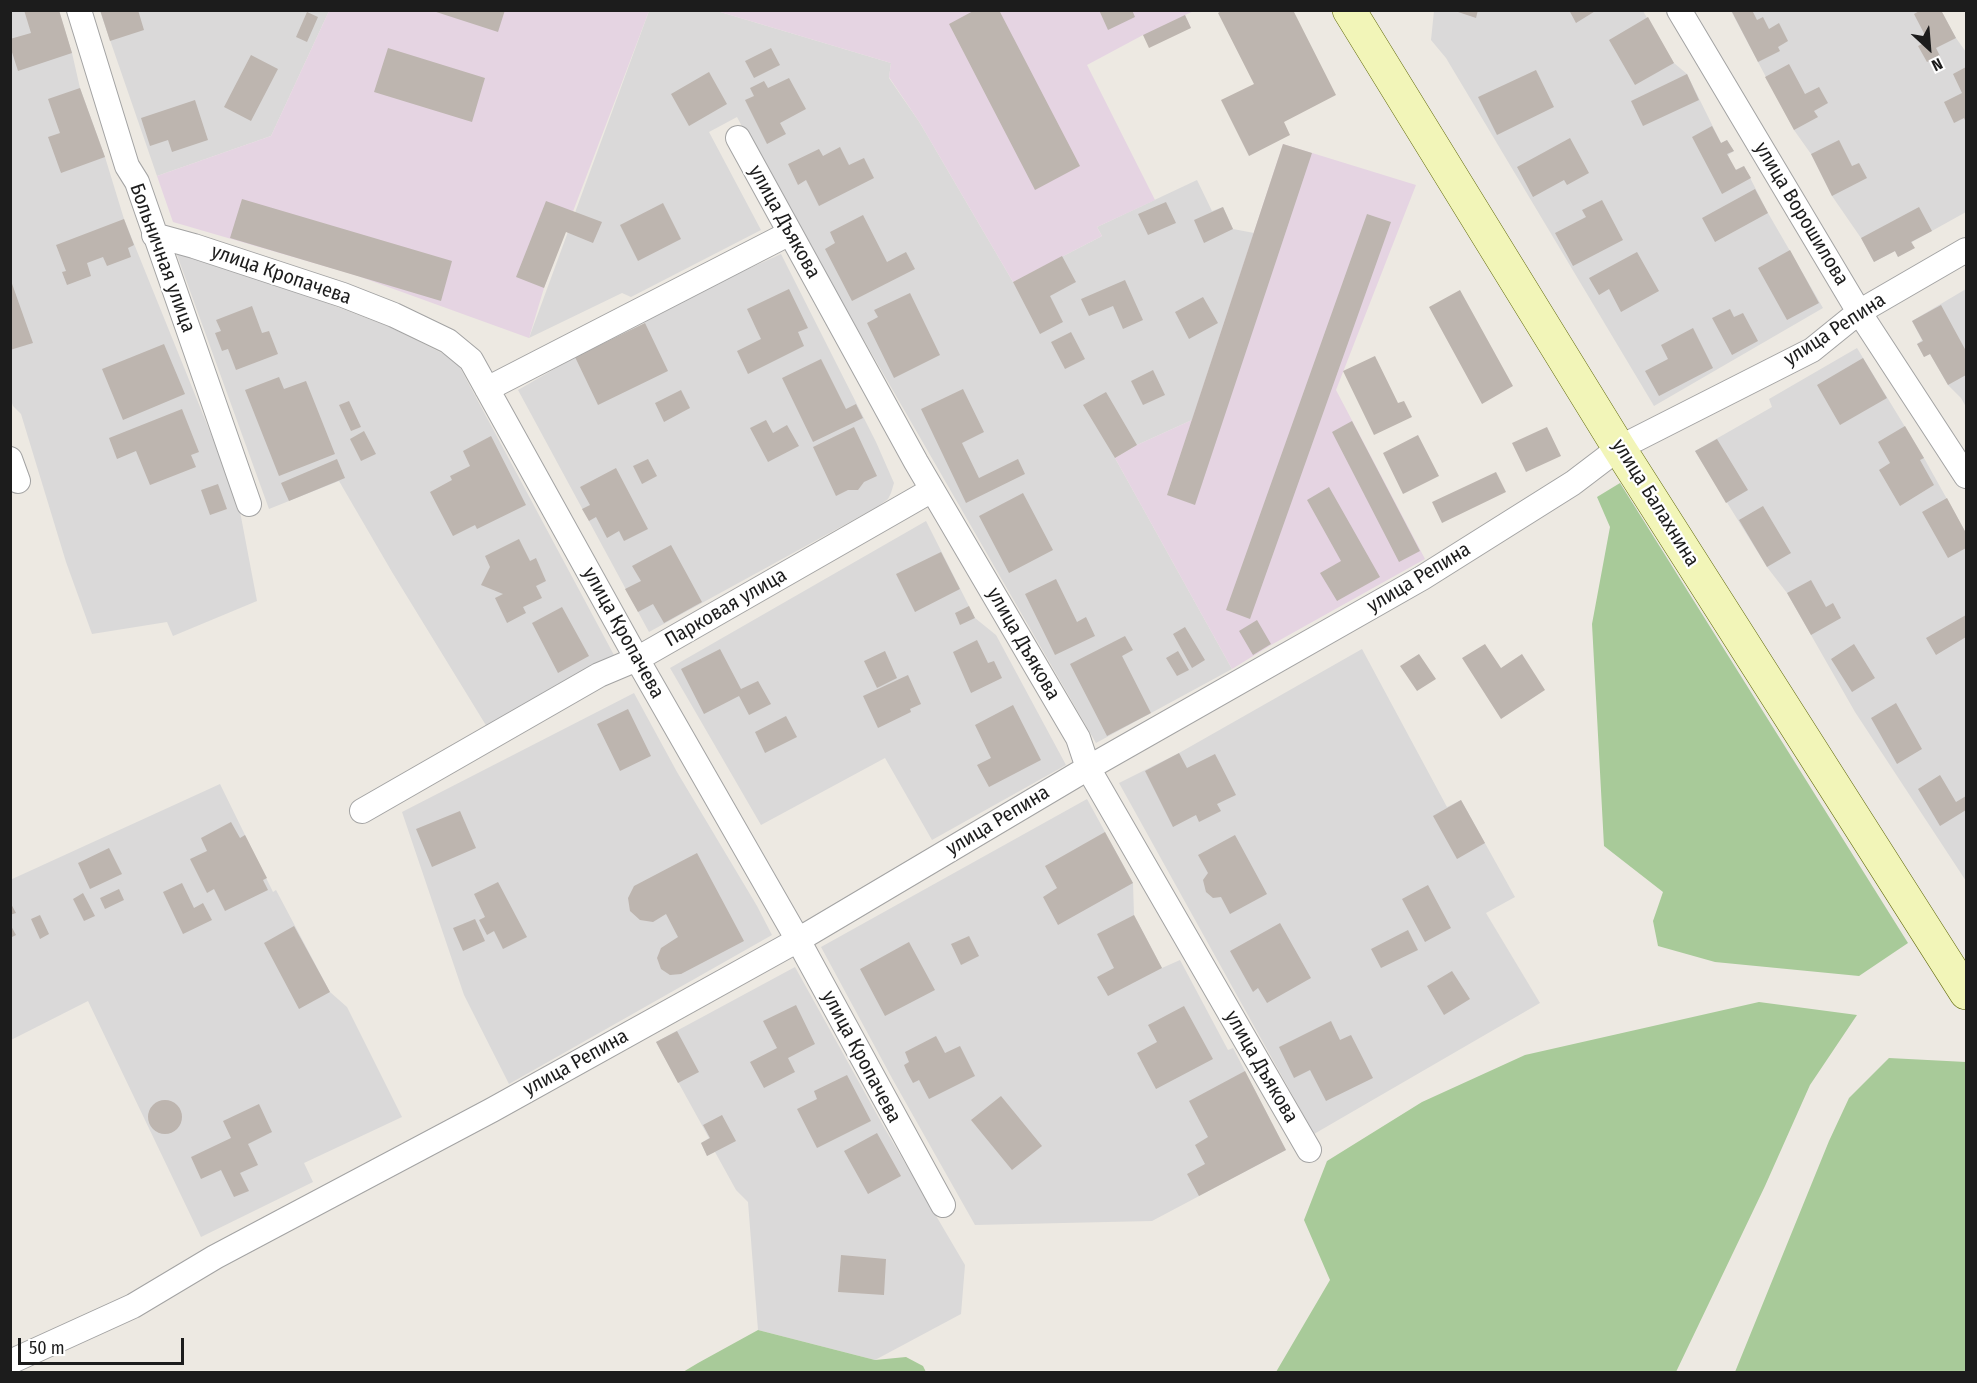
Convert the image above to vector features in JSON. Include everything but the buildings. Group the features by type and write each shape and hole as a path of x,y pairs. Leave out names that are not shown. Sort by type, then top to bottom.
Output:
{"street":[{"name":"Больничная улица","path":"80,10 127,166 137,182 249,504"},
{"name":"улица Балахнина","path":"1348,10 1619,448 1963,980"},
{"name":"улица Ворошилова","path":"1679,10 1859,312 1966,476"},
{"name":"улица Дъякова","path":"738,138 932,490 1078,738 1088,768 1309,1150"},
{"path":"488,389 790,233"},
{"name":"улица Кропачева","path":"154,235 343,295 394,315 448,341 471,360 798,940 943,1205"},
{"name":"улица Репина","path":"10,1362 133,1306 215,1257 492,1110 798,940 1088,768 1422,578 1573,483 1619,448 1812,350 1859,312 1966,250"},
{"name":"Парковая улица","path":"362,811 599,675 638,659 932,490"}],"shaded area":[{"path":"10,11 59,11 80,88 124,219 238,501 257,601 173,636 167,622 92,634 66,562 21,414 13,406 11,400"},
{"path":"100,11 329,11 271,136 157,176"},
{"path":"329,11 649,11 544,288 529,338 355,275 173,222 157,176 271,136"},
{"path":"649,11 717,11 891,63 889,78 920,123 1013,282 1102,236 1097,227 1197,180 1212,211 1223,207 1233,229 1254,233 1192,420 1137,445 1115,458 1232,669 1096,743 737,117 709,132 761,230 631,297 622,293 529,338"},
{"path":"717,11 1194,11 1185,15 1191,28 1143,35 1087,65 1155,200 1097,227 1102,236 1013,282 920,123 889,77 891,63"},
{"path":"1434,11 1643,11 1674,63 1687,74 1721,143 1727,140 1734,151 1728,155 1735,170 1744,166 1768,213 1823,308 1654,406 1446,58 1431,40"},
{"path":"1731,11 1941,11 1966,52 1966,212 1912,242 1914,248 1898,257 1895,251 1874,262 1861,238 1832,196 1811,154 1794,130"},
{"path":"1283,144 1416,185 1336,390 1425,559 1232,669 1115,458 1137,445 1192,420"},
{"path":"190,251 390,327 456,360 615,657 487,727 339,481 269,509 177,255"},
{"path":"781,254 876,442 894,483 891,493 888,499 877,507 649,632 518,390 575,357 645,323 646,315"},
{"path":"1966,289 1966,407 1961,398 1948,385 1930,354 1924,357 1917,344 1922,340 1912,321"},
{"path":"1857,348 1924,458 1966,533 1966,881 1855,712 1787,593 1767,567 1695,451 1772,407 1769,399"},
{"path":"926,521 975,618 996,635 1066,765 932,840 885,758 761,825 670,668"},
{"path":"1362,649 1447,807 1461,800 1515,897 1486,913 1540,1003 1314,1134 1119,783 1179,753"},
{"path":"634,693 772,935 509,1084 464,995 402,812"},
{"path":"220,784 273,892 276,890 330,992 347,1007 402,1117 304,1163 313,1182 201,1237 88,1001 11,1040 10,880"},
{"path":"1087,799 1133,883 1134,915 1162,968 1180,960 1228,1050 1233,1048 1286,1150 1152,1221 975,1225 821,947"},
{"path":"795,967 885,1129 965,1265 961,1314 875,1360 758,1330 748,1202 736,1190 715,1152 707,1156 701,1143 709,1138 656,1042"}],"green space":[{"path":"1620,483 1908,943 1859,976 1715,962 1658,946 1653,921 1663,892 1604,846 1592,624 1610,527 1597,497"},
{"path":"1759,1002 1857,1015 1810,1085 1765,1186 1676,1372 1276,1372 1330,1280 1304,1220 1327,1161 1422,1102 1525,1055"},
{"path":"1889,1058 1966,1062 1966,1372 1735,1372 1829,1141 1849,1098"},
{"path":"758,1330 875,1360 906,1357 923,1366 926,1372 683,1372"}]}
